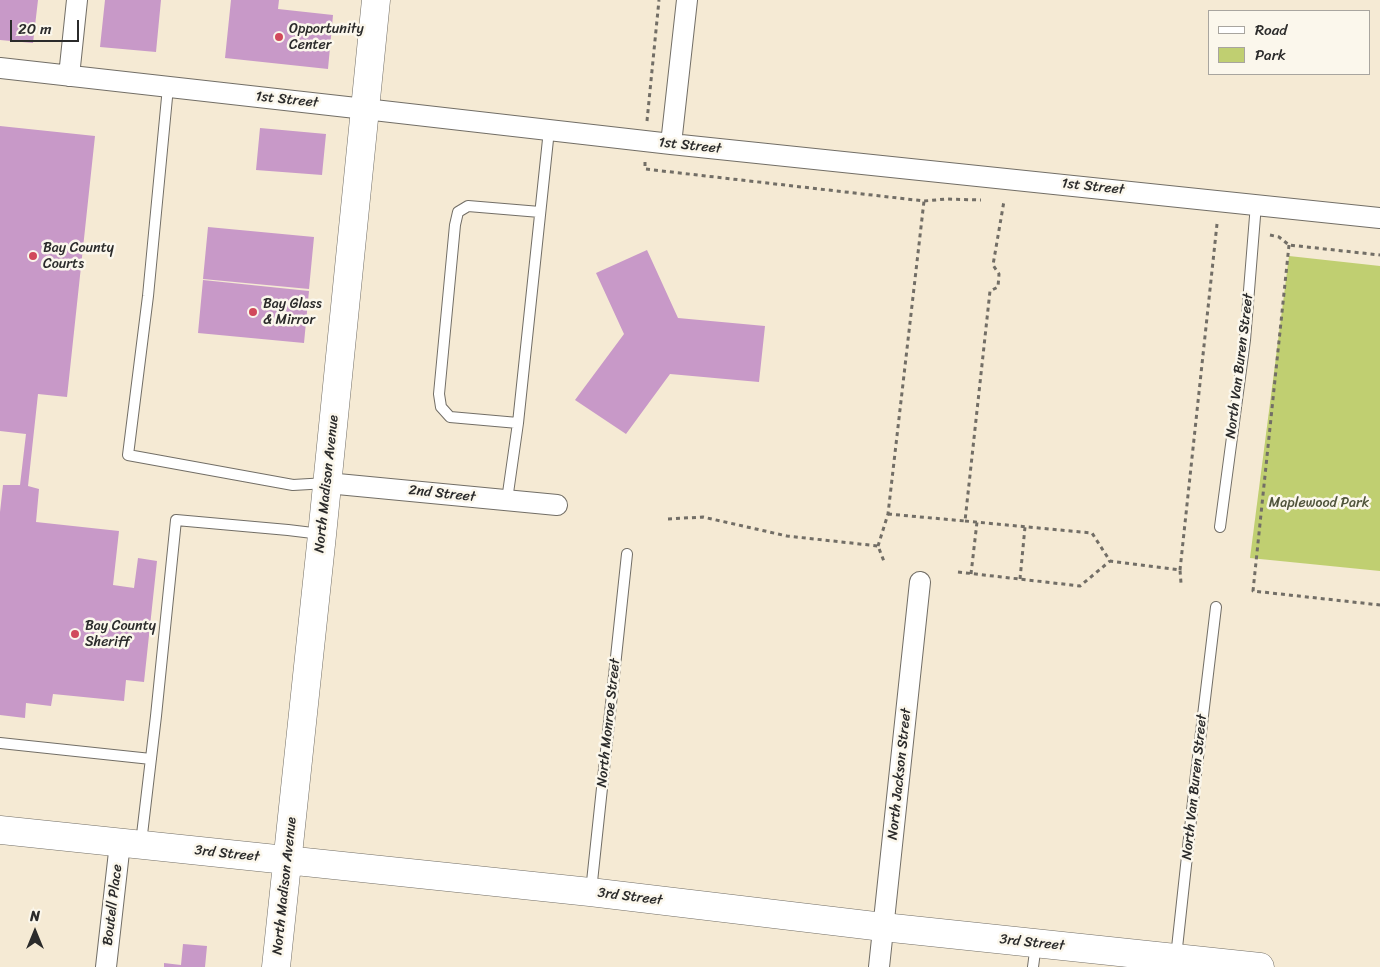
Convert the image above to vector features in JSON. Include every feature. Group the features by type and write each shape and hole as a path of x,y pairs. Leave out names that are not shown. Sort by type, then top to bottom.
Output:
{"street":[{"path":"69,76 77,0"},
{"name":"North Madison Avenue","path":"276,967 376,0"},
{"path":"671,144 687,0"},
{"name":"1st Street","path":"0,68 671,144 1380,218"},
{"name":"2nd Street","path":"327,483 557,505"},
{"name":"North Jackson Street","path":"879,967 920,582"},
{"name":"3rd Street","path":"0,830 590,892 883,927 1034,955 1260,967"},
{"name":"Boutell Place","path":"106,967 131,844"}],"lane":[{"path":"168,87 148,296 128,455 293,485 327,483"},
{"path":"508,500 518,423 548,130"},
{"name":"North Van Buren Street","path":"1220,527 1245,340 1256,204"},
{"path":"518,423 450,417 441,407 439,394 455,226 458,212 468,206 540,212"},
{"path":"131,844 151,759 176,520 322,535"},
{"name":"North Monroe Street","path":"590,892 627,554"},
{"name":"North Van Buren Street","path":"1176,962 1216,607"},
{"path":"0,743 151,759"}],"path":[{"path":"885,564 878,546 888,514 924,201"},
{"path":"965,521 990,291 998,287 999,274 992,265 1004,201"},
{"path":"1180,583 1217,224"},
{"path":"1288,245 1253,591 1380,605"},
{"path":"888,514 1092,533 1110,561"},
{"path":"668,518 704,517 787,536 878,546"},
{"path":"971,574 977,522"},
{"path":"1020,579 1025,527"},
{"path":"958,572 1080,586 1110,561 1180,570"}],"green space":[{"name":"Maplewood Park","path":"1289,256 1380,266 1380,571 1250,558"}],"building":[{"path":"0,0 38,0 33,43 0,40"},
{"path":"105,0 161,0 156,52 100,47"},
{"name":"Opportunity Center","path":"231,0 279,0 278,9 333,15 328,69 225,58"},
{"path":"0,126 95,136 67,397 38,394 28,486 39,489 36,522 119,531 113,585 134,588 138,558 157,561 144,682 126,680 124,701 53,694 51,706 26,703 25,718 0,715 0,512 3,485 20,485 26,434 0,431"},
{"path":"260,128 326,134 322,175 256,170"},
{"path":"208,227 314,237 309,289 203,279"},
{"path":"647,250 678,318 765,326 759,382 670,374 626,434 575,400 624,334 596,273"},
{"name":"Bay Glass & Mirror","path":"203,280 309,291 304,343 198,333"},
{"path":"183,944 207,946 205,967 164,967 164,963 181,965"}],"place":[{"name":"Opportunity Center","path":"279,37"},
{"name":"Bay County Courts","path":"33,256"},
{"name":"Bay Glass & Mirror","path":"253,312"},
{"name":"Bay County Sheriff","path":"75,634"}]}
